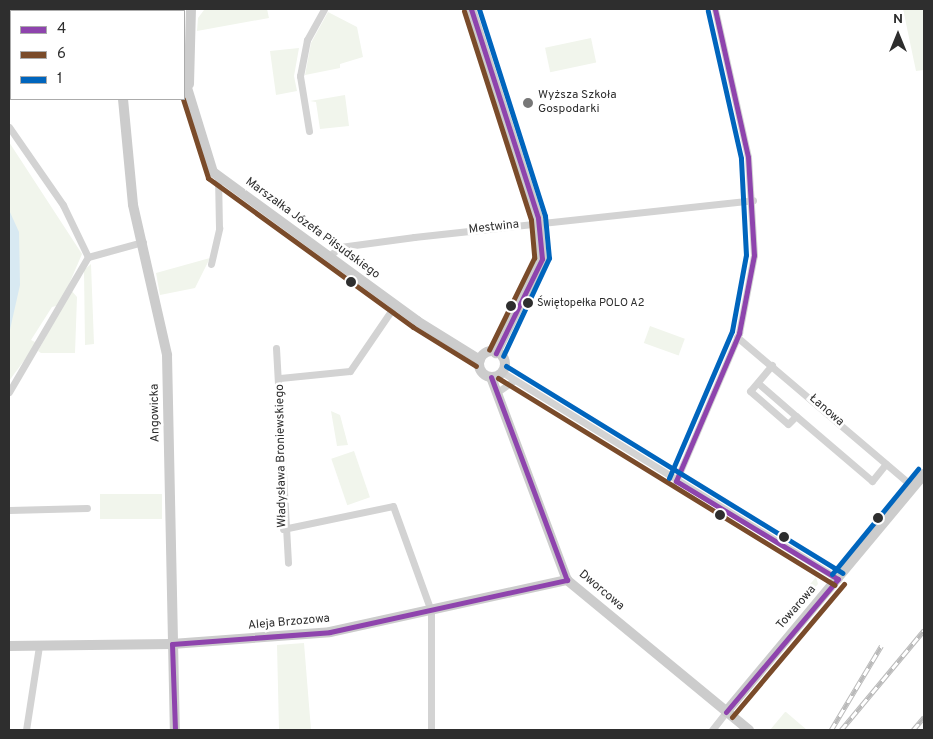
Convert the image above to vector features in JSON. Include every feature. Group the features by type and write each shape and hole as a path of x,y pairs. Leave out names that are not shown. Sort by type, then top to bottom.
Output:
{"street":[{"path":"117,10 123,9"},
{"name":"Marszałka Józefa Piłsudskiego","path":"191,9 186,81 209,162 218,176 395,305 480,360"},
{"path":"309,131 300,76 307,40 324,9"},
{"path":"471,9 539,223 541,266 496,353"},
{"path":"676,481 737,337 754,255 754,200 748,157 715,9"},
{"name":"Angowicka","path":"123,100 133,205 143,242 167,355 174,730"},
{"path":"9,127 63,205 88,257"},
{"path":"211,264 219,228 218,176"},
{"name":"Mestwina","path":"329,256 340,247 396,239 754,200"},
{"path":"9,392 88,257 143,242"},
{"path":"280,378 350,371 395,305"},
{"name":"Łanowa","path":"737,337 913,487"},
{"name":"Władysława Broniewskiego","path":"276,348 280,378 283,529 288,564"},
{"path":"486,353 496,353 504,361 502,372 491,377 481,372 480,360 486,353"},
{"path":"772,365 750,391 788,424 796,416"},
{"path":"502,372 513,381 838,579"},
{"name":"Dworcowa","path":"491,377 500,390 567,580 749,730"},
{"path":"500,390 513,381"},
{"path":"758,383 872,481 886,464"},
{"name":"Towarowa","path":"726,712 924,474"},
{"path":"283,529 390,504 432,612 432,730"},
{"path":"9,510 88,508"},
{"name":"Aleja Brzozowa","path":"9,646 172,644 330,632 432,612 567,580"},
{"path":"26,730 39,646"},
{"path":"712,730 726,712"}],"shaded area":[{"path":"267,9 269,18 197,31 198,18 204,10"},
{"path":"903,9 924,9 924,70 916,71"},
{"path":"328,12 357,27 363,57 340,64 340,68 305,75 311,43"},
{"path":"591,38 596,62 550,72 545,48"},
{"path":"299,48 294,76 297,91 276,95 270,51"},
{"path":"345,95 349,126 320,129 316,102 310,101"},
{"path":"9,142 82,254 60,305 52,307 31,340 37,343 9,381"},
{"path":"9,210 19,232 20,285 9,334"},
{"path":"210,258 195,288 160,295 156,273"},
{"path":"91,264 94,344 85,345 84,270"},
{"path":"71,290 77,297 75,353 41,353 38,351"},
{"path":"650,326 685,339 679,356 644,343"},
{"path":"331,411 340,415 348,445 337,446"},
{"path":"354,451 370,497 347,505 331,459"},
{"path":"100,494 162,494 162,519 100,519"},
{"path":"816,577 818,584 788,619 789,610"},
{"path":"304,643 311,730 279,730 277,645"},
{"path":"786,712 807,730 770,730"}],"railway":[{"path":"841,730 924,630"},
{"path":"831,730 881,646"},
{"path":"913,730 924,717"}],"transit line":[{"name":"4","path":"471,9 538,218 542,259 496,353"},
{"name":"1","path":"479,9 545,216 549,258 503,356"},
{"name":"4","path":"676,481 739,333 754,255 748,157 715,9"},
{"name":"6","path":"464,11 531,220 534,258 489,350"},
{"name":"1","path":"669,478 732,331 746,255 741,158 708,11"},
{"name":"6","path":"183,100 208,178 413,327 476,366"},
{"name":"1","path":"506,366 842,573"},
{"name":"4","path":"491,377 567,580"},
{"name":"6","path":"498,378 834,585"},
{"name":"1","path":"832,574 918,469"},
{"name":"4","path":"676,481 838,579"},
{"name":"4","path":"726,712 838,579"},
{"name":"4","path":"172,644 330,632 567,580"},
{"name":"6","path":"732,717 844,584"},
{"name":"4","path":"172,644 175,730"}],"place":[{"name":"Wyższa Szkoła Gospodarki","path":"528,103"},
{"name":"Świętopełka POLO A2","path":"528,303"}]}
